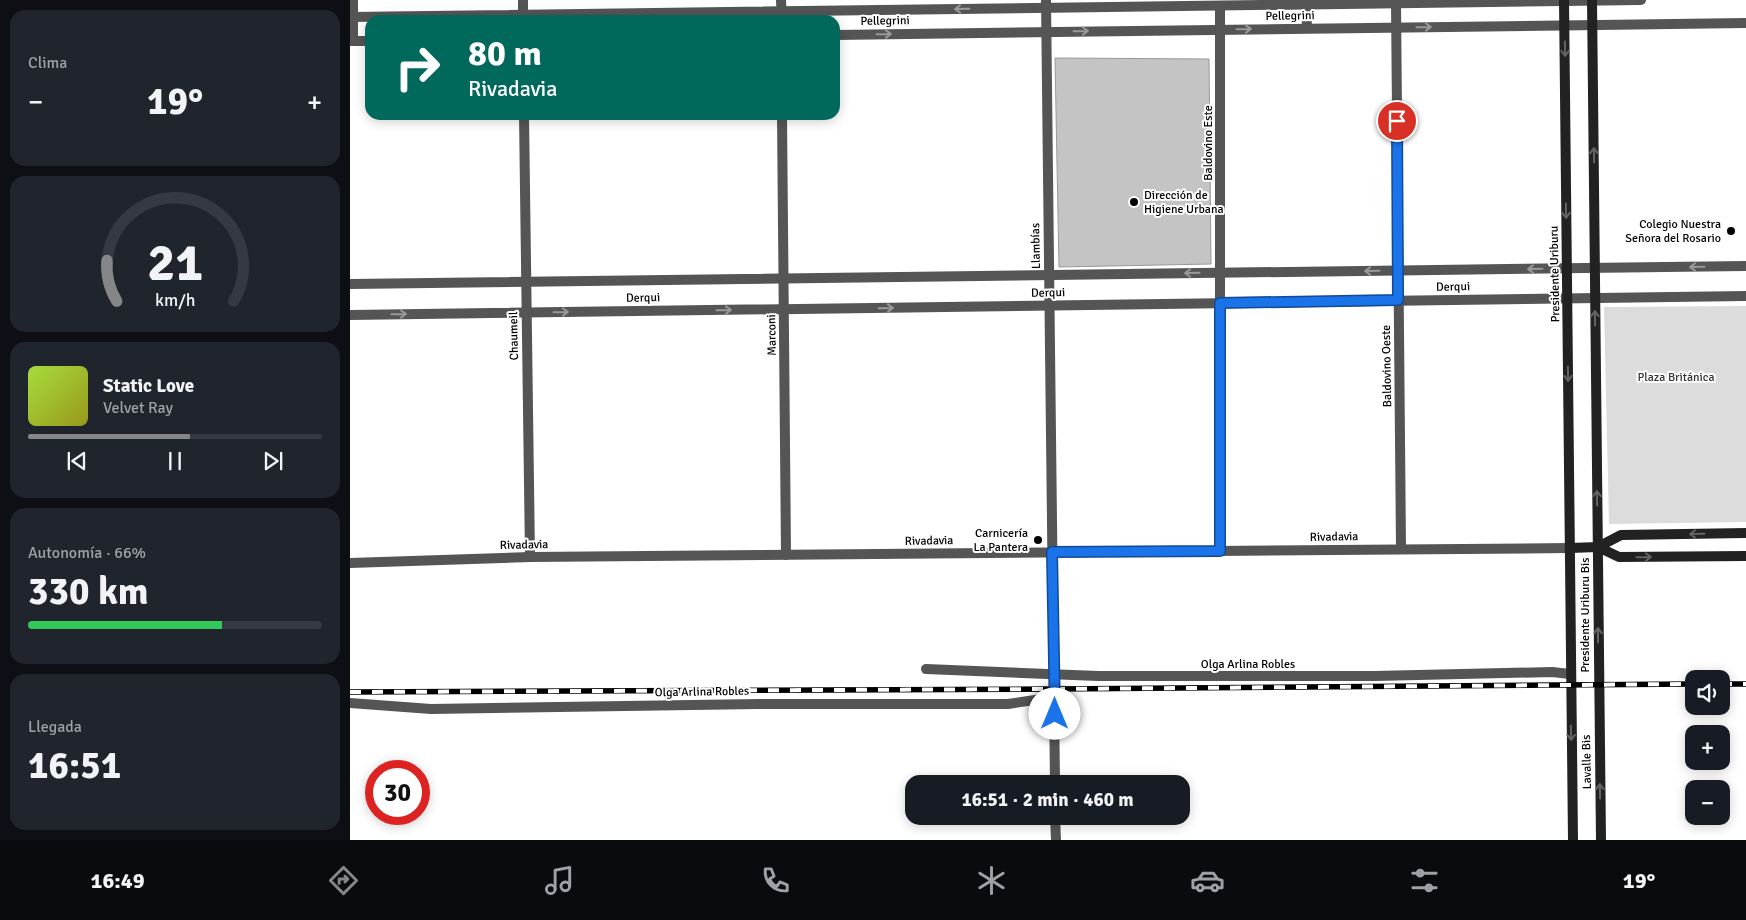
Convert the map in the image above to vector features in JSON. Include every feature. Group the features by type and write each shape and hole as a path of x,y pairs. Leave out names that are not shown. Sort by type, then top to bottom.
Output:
{"street":[{"path":"353,0 351,17 352,41 365,40"},
{"path":"523,0 523,15"},
{"path":"782,0 782,15"},
{"path":"1592,0 1598,547"},
{"name":"Pellegrini","path":"804,15 1046,4 1220,6 1306,2 1396,3 1641,0"},
{"name":"Presidente Uriburu","path":"1564,1 1570,548"},
{"path":"1306,2 1307,28"},
{"name":"Baldovino Oeste","path":"1396,3 1401,549"},
{"name":"Llambías","path":"1046,4 1055,775"},
{"name":"Baldovino Este","path":"1220,6 1220,551"},
{"name":"Pellegrini","path":"351,17 365,17"},
{"name":"Pellegrini","path":"840,34 1746,23"},
{"name":"Chaumeil","path":"524,120 530,558"},
{"name":"Marconi","path":"782,120 786,555"},
{"name":"Derqui","path":"350,284 1746,266"},
{"name":"Derqui","path":"350,315 1746,296"},
{"name":"Rivadavia","path":"350,563 530,558 1570,548 1598,547 1621,535 1746,533"},
{"name":"Rivadavia","path":"1598,547 1619,558 1746,556"},
{"name":"Presidente Uriburu Bis","path":"1598,547 1598,684"},
{"name":"Presidente Uriburu Bis","path":"1570,548 1570,679"},
{"name":"Olga Arlina Robles","path":"926,669 1054,674 1375,676 1552,672 1570,679"},
{"name":"Lavalle Bis","path":"1570,679 1572,840"},
{"name":"Lavalle Bis","path":"1598,684 1601,840"},
{"name":"Olga Arlina Robles","path":"350,703 431,709 759,704 1008,704 1055,693"},
{"path":"1055,825 1056,840"}],"green space":[{"name":"Plaza Británica","path":"1746,306 1746,522 1609,524 1604,307"}],"building":[{"name":"Dirección de Higiene Urbana","path":"1055,58 1209,59 1211,264 1059,267"}],"railway":[{"path":"350,692 1685,684"},
{"path":"1730,684 1746,684"}],"place":[{"name":"Dirección de Higiene Urbana","path":"1134,202"},
{"name":"Colegio Nuestra Señora del Rosario","path":"1731,231"},
{"name":"Carnicería La Pantera","path":"1038,540"}],"route":[{"path":"1055,714 1052,552 1220,551 1220,303 1398,300 1397,121"}]}
